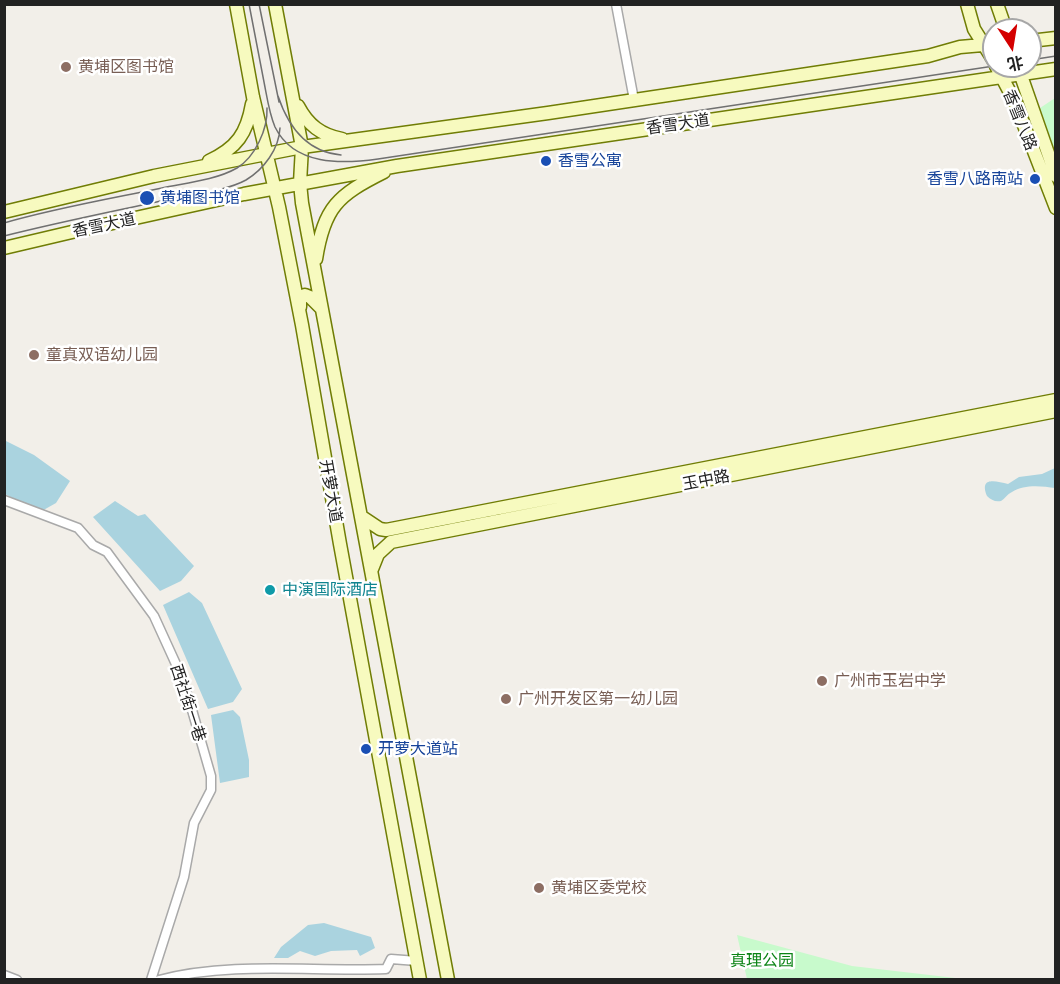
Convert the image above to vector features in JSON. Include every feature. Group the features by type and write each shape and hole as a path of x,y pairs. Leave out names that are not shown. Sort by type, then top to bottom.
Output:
{"main road":[{"name":"开萝大道","path":"236,4 253,97 275,188 299,311 420,980"},
{"name":"开萝大道","path":"275,4 302,147 300,183 314,269 448,980"},
{"path":"967,4 974,29 982,37"},
{"name":"香雪大道","path":"266,153 928,56 960,47 982,45"},
{"name":"香雪大道","path":"4,248 300,183 982,74"},
{"name":"香雪八路","path":"1003,78 1015,102 1056,208"},
{"name":"香雪八路","path":"1022,78 1056,176"},
{"path":"194,167 217,157 236,143 249,121 253,97"},
{"path":"294,100 308,123 319,132 349,141"},
{"path":"4,212 194,167 266,153"},
{"path":"314,269 324,223 337,201 346,192 397,166"},
{"path":"299,311 300,298 304,295 310,297 322,309"},
{"name":"玉中路","path":"362,517 380,530 386,531 1056,399"},
{"name":"玉中路","path":"372,570 378,554 386,544 391,542 1056,411"}],"street":[{"path":"616,4 634,100"},
{"name":"西社街一巷","path":"4,501 78,528 93,545 107,552 154,616 180,673 190,703 212,776 211,790 194,823 184,878 151,980"},
{"path":"159,980 189,972 266,969 344,971 386,969 391,959 417,961"},
{"path":"4,975 17,980"}],"green space":[{"path":"1055,98 1055,151 1040,108"},
{"name":"真理公园","path":"737,935 852,966 964,979 747,979"}],"water":[{"path":"6,441 34,455 70,481 56,503 40,512 5,494 4,443"},
{"path":"1055,468 1055,488 1039,486 1017,489 1001,501 987,496 985,485 990,481 1008,484 1019,477 1042,474"},
{"path":"115,501 138,516 145,514 194,566 181,581 160,591 93,517"},
{"path":"189,592 202,603 242,689 233,702 208,709 163,605"},
{"path":"233,710 240,717 249,760 249,777 220,783 211,715"},
{"path":"324,923 371,937 375,948 360,956 357,950 331,951 315,956 300,951 288,958 274,958 281,947 308,925"}],"tram line":[{"path":"249,4 268,105 275,127 283,140 294,149 320,160 349,162 378,159 982,68"},
{"path":"259,4 279,102"},
{"path":"1042,58 1056,56"},
{"path":"278,96 287,117 300,136 318,149 341,155"},
{"path":"4,223 63,208 201,181 229,172 243,163 255,150 263,133 267,108"},
{"path":"4,236 238,184 253,175 269,158 277,143 280,128"}],"place":[{"name":"黄埔区图书馆","path":"66,67"},
{"name":"香雪公寓","path":"546,161"},
{"name":"香雪八路南站","path":"1035,179"},
{"name":"黄埔图书馆","path":"147,198"},
{"name":"童真双语幼儿园","path":"34,355"},
{"name":"中演国际酒店","path":"270,590"},
{"name":"广州市玉岩中学","path":"822,681"},
{"name":"广州开发区第一幼儿园","path":"506,699"},
{"name":"开萝大道站","path":"366,749"},
{"name":"黄埔区委党校","path":"539,888"}]}
